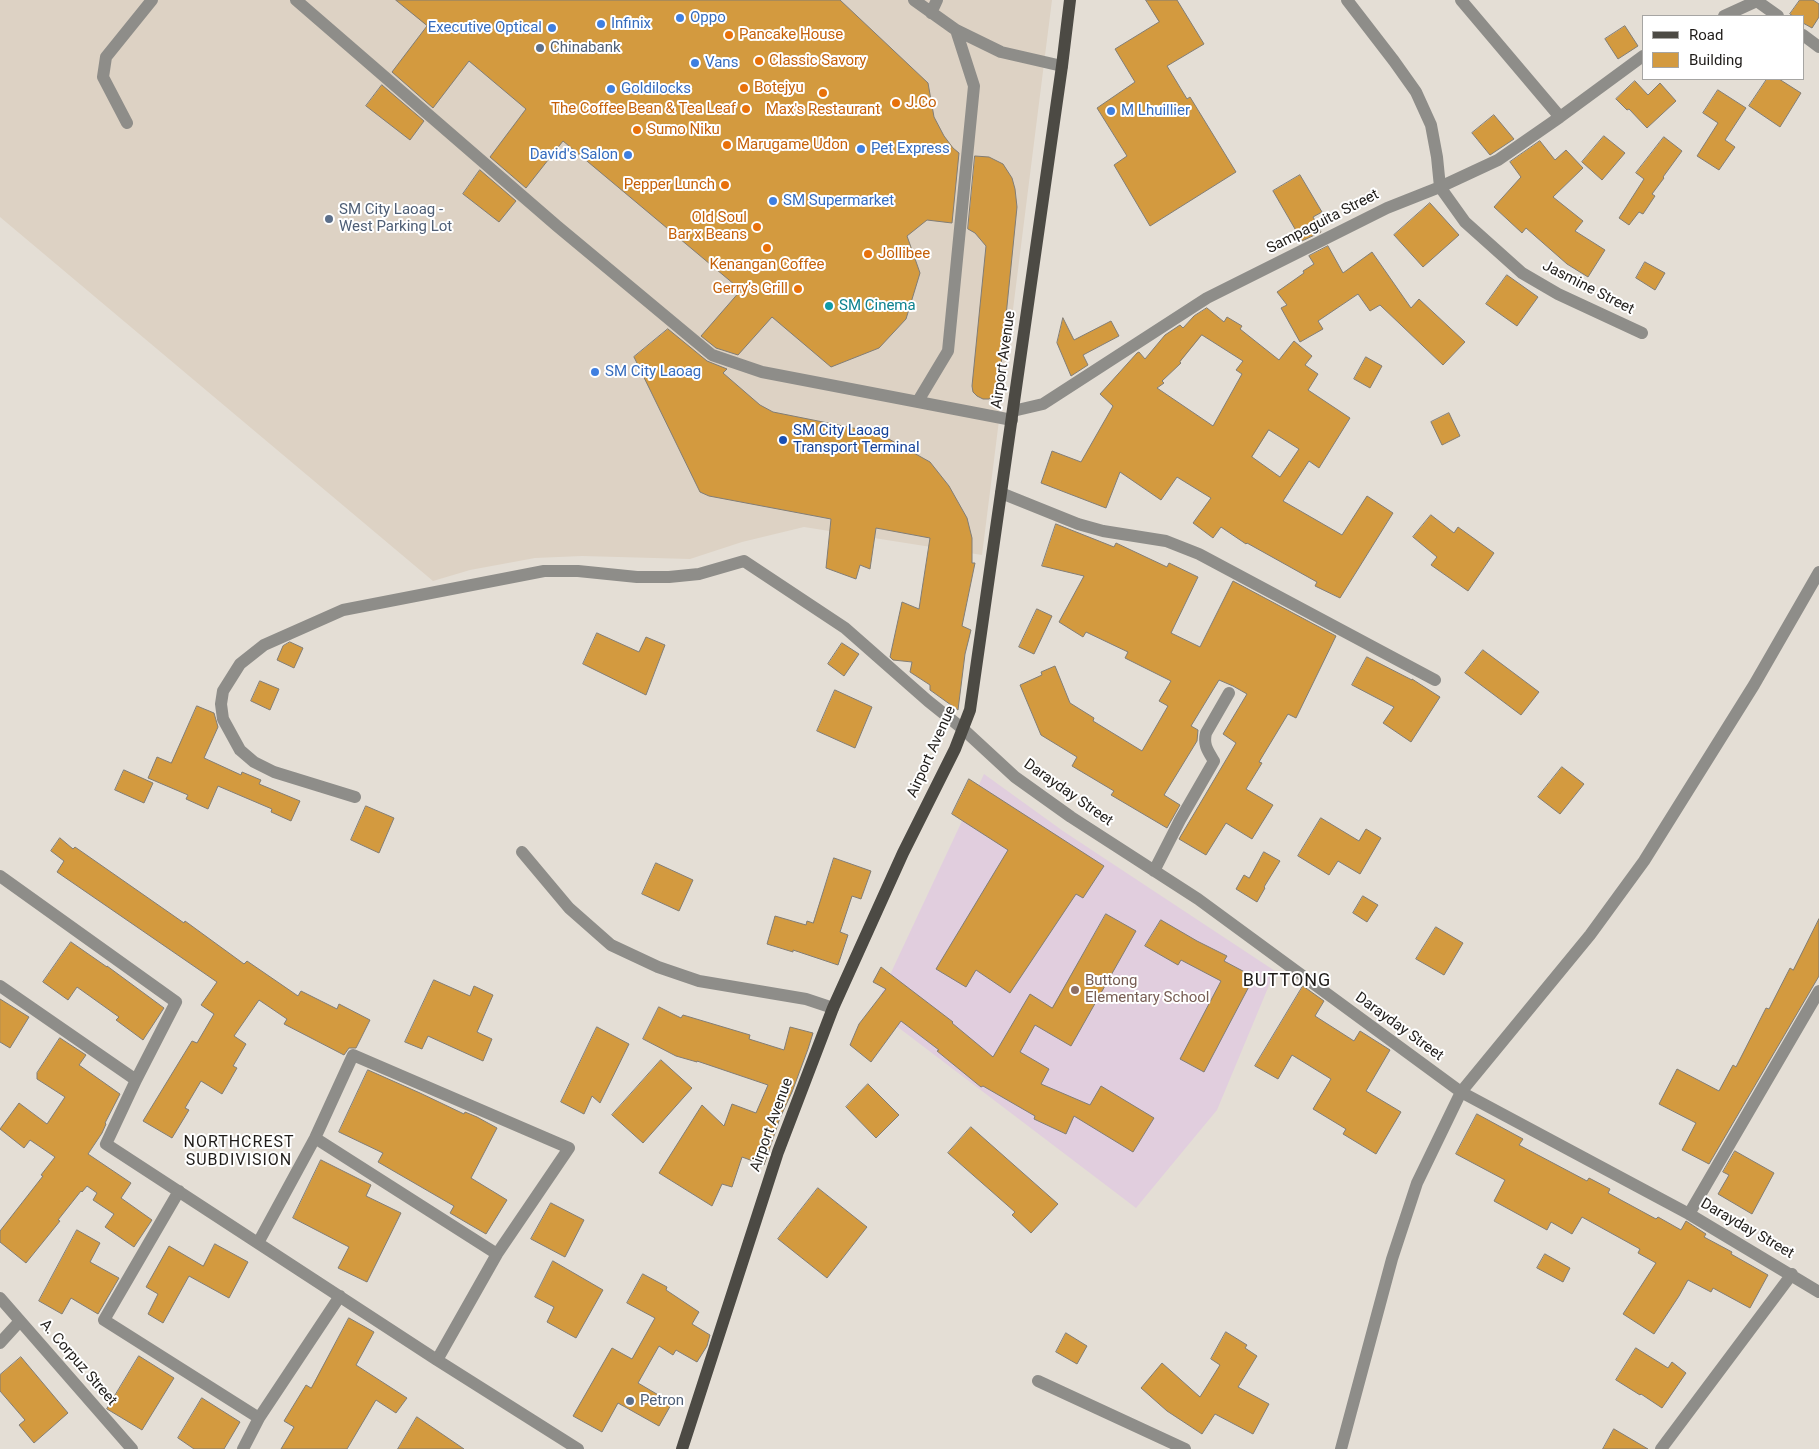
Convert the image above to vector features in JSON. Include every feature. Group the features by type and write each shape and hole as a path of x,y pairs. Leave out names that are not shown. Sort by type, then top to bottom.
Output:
{"main road":[{"name":"Airport Avenue","path":"682,1449 778,1152 833,1008 903,853 963,729 970,710 1070,0"}],"street":[{"path":"127,123 103,77 106,57 152,0"},
{"path":"296,0 557,226 712,355 762,372 918,402 1013,415"},
{"path":"914,0 956,30 1001,52 1062,66"},
{"path":"930,13 937,0"},
{"name":"Jasmine Street","path":"1348,0 1416,92 1431,125 1440,187 1465,222 1522,273 1558,294 1642,333"},
{"path":"1461,0 1560,117"},
{"path":"1726,15 1758,0 1777,15"},
{"path":"918,402 948,351 974,86 956,30"},
{"path":"1804,36 1819,47"},
{"name":"Sampaguita Street","path":"1013,415 1043,404 1207,298 1386,208 1440,187 1498,160 1642,57"},
{"path":"1001,493 1078,524 1103,531 1166,541 1199,554 1435,680"},
{"name":"Darayday Street","path":"355,796 274,772 254,762 240,750 223,719 221,704 223,691 240,664 264,645 343,610 544,571 578,571 637,577 669,577 699,574 744,561 845,628 1015,776 1071,817 1198,899 1461,1092 1689,1214 1792,1274 1819,1292"},
{"path":"1341,1449 1392,1259 1416,1183 1461,1092 1590,935 1644,861 1754,686 1819,572"},
{"path":"1154,871 1214,760 1206,749 1206,733 1229,693"},
{"path":"522,852 569,908 611,945 658,967 699,981 806,999 833,1008"},
{"path":"0,876 176,1002 106,1144 437,1360 578,1449"},
{"path":"0,986 136,1080"},
{"path":"1689,1214 1819,991"},
{"path":"258,1243 315,1138 353,1055 569,1148 497,1254 437,1360"},
{"path":"315,1138 497,1254"},
{"path":"179,1191 104,1320 259,1418"},
{"path":"1661,1449 1792,1274"},
{"path":"243,1449 259,1418 340,1296"},
{"name":"A. Corpuz Street","path":"0,1298 132,1449"},
{"path":"0,1343 20,1322"},
{"path":"1038,1380 1185,1449"}],"shaded area":[{"name":"SM City Laoag","path":"0,0 1052,0 982,555 804,527 742,542 690,559 582,556 535,558 470,570 433,581 0,217"},
{"name":"Buttong Elementary School","path":"984,774 1063,831 1275,971 1217,1110 1136,1208 874,1009"}],"building":[{"path":"396,0 840,0 928,83 934,117 944,136 959,153 952,223 927,220 907,236 920,273 906,319 879,348 831,367 772,317 738,355 716,348 701,336 741,290 563,141 526,188 490,157 526,109 469,61 433,108 392,72 427,26"},
{"path":"1146,0 1177,0 1204,44 1167,66 1187,99 1190,97 1236,172 1150,226 1114,165 1127,156 1097,108 1135,82 1115,49 1159,22"},
{"path":"1800,0 1813,0 1819,4 1819,17 1812,28 1804,24 1804,15 1790,14"},
{"path":"1625,26 1638,46 1618,59 1605,39"},
{"path":"1766,80 1781,80 1801,93 1780,127 1749,106"},
{"path":"1635,81 1648,95 1660,83 1676,101 1647,128 1629,109 1627,110 1616,99"},
{"path":"382,85 424,121 410,140 366,106"},
{"path":"1718,90 1746,108 1725,140 1735,147 1719,170 1697,156 1718,123 1703,113"},
{"path":"1494,115 1514,139 1490,155 1472,133"},
{"path":"1604,136 1625,153 1602,180 1582,162"},
{"path":"1664,137 1682,151 1652,194 1655,196 1643,214 1639,212 1629,225 1619,218 1644,179 1636,173"},
{"path":"1540,141 1555,160 1566,150 1583,168 1553,197 1583,221 1575,231 1605,250 1588,277 1567,264 1526,228 1522,233 1494,207 1521,177 1510,162"},
{"path":"975,156 989,157 1003,164 1012,178 1017,207 999,385 994,395 989,399 977,396 973,392 972,386 986,246 975,233 968,229"},
{"path":"480,170 516,201 499,222 463,194"},
{"path":"1300,175 1322,212 1313,217 1321,232 1302,241 1273,191"},
{"path":"1430,203 1459,235 1423,267 1394,235"},
{"path":"1328,246 1343,273 1372,252 1411,308 1419,299 1465,342 1443,365 1380,305 1370,311 1358,294 1318,321 1323,329 1300,342 1281,308 1287,305 1277,292 1314,264 1309,256"},
{"path":"1645,262 1665,273 1655,290 1636,278"},
{"path":"1507,275 1538,297 1517,326 1486,304"},
{"path":"1207,308 1224,322 1227,317 1242,326 1240,329 1279,360 1294,341 1312,356 1305,365 1318,374 1308,390 1350,418 1319,468 1309,461 1283,501 1342,535 1367,496 1393,513 1340,598 1315,586 1317,582 1246,544 1221,527 1213,538 1193,523 1211,498 1177,477 1161,500 1120,472 1106,508 1041,483 1052,451 1081,462 1113,406 1100,394 1137,353 1139,352 1145,359 1165,335 1180,325 1183,328 1194,316","holes":["1202,335 1243,361 1236,370 1242,374 1213,426 1157,388 1164,383 1162,381 1181,363","1269,430 1299,449 1280,477 1252,457"]},
{"path":"1063,318 1074,340 1111,321 1119,336 1083,355 1088,365 1071,376 1057,343"},
{"name":"SM City Laoag Transport Terminal","path":"668,329 707,361 727,369 723,373 760,405 773,412 878,433 930,462 949,486 967,518 972,538 972,563 975,563 962,626 971,630 965,654 958,710 930,690 930,685 910,672 912,662 893,660 890,657 902,602 919,609 930,538 876,528 870,569 860,565 856,579 826,568 831,519 709,496 700,492 634,357"},
{"path":"1366,357 1382,366 1370,388 1354,379"},
{"path":"1449,413 1460,436 1442,445 1431,422"},
{"path":"1431,515 1454,533 1458,527 1494,553 1468,591 1431,565 1437,557 1413,537"},
{"path":"1056,524 1114,547 1116,543 1167,567 1169,563 1198,577 1171,633 1200,647 1233,581 1336,636 1296,718 1288,714 1259,762 1262,763 1246,789 1273,805 1252,839 1226,823 1206,855 1179,839 1236,743 1223,734 1247,694 1233,686 1219,680 1191,726 1198,730 1197,741 1164,795 1180,805 1167,828 1111,795 1114,791 1072,766 1077,757 1041,735 1020,685 1042,675 1041,672 1055,666 1070,703 1094,718 1093,721 1142,751 1168,706 1159,701 1171,681 1125,658 1128,652 1086,632 1083,637 1059,622 1084,576 1042,566"},
{"path":"1037,609 1052,616 1034,654 1019,647"},
{"path":"597,633 639,652 646,637 665,645 646,695 583,664"},
{"path":"290,642 303,648 294,668 277,660 283,646"},
{"path":"842,643 859,654 844,676 828,664"},
{"path":"1483,650 1539,692 1521,715 1465,673"},
{"path":"1367,657 1412,679 1440,697 1411,742 1383,723 1394,707 1352,685"},
{"path":"260,681 279,689 270,710 251,701"},
{"path":"835,690 872,707 855,748 817,731"},
{"path":"197,706 214,713 218,727 204,758 241,775 242,772 261,780 259,784 300,801 291,821 271,812 272,809 218,786 208,809 186,799 188,795 148,778 157,757 171,763"},
{"path":"1562,767 1584,784 1560,814 1538,797"},
{"path":"124,770 153,783 144,803 115,790"},
{"path":"969,779 1104,866 1083,898 1076,894 1010,993 976,970 966,987 936,969 1008,850 952,814"},
{"path":"366,806 394,818 379,853 351,840"},
{"path":"1321,818 1359,841 1366,829 1381,838 1360,874 1338,861 1329,875 1298,856"},
{"path":"60,838 73,849 75,847 184,923 185,921 244,964 247,961 298,996 301,991 337,1009 339,1004 370,1020 356,1048 349,1048 344,1055 284,1024 287,1019 259,1000 234,1036 246,1044 233,1066 237,1068 222,1094 201,1081 185,1108 189,1110 172,1138 143,1121 192,1041 197,1043 214,1014 201,1005 217,982 57,872 64,861 51,851"},
{"path":"1264,852 1280,861 1257,902 1236,889 1244,875 1249,878"},
{"path":"834,858 871,871 861,899 852,896 840,932 848,935 838,965 793,950 793,952 767,944 775,916 806,925 807,921 813,923"},
{"path":"656,863 693,880 679,911 642,894"},
{"path":"1363,896 1378,905 1367,922 1353,913"},
{"path":"1106,914 1136,931 1071,1046 1035,1025 1020,1052 1049,1069 1041,1084 1090,1105 1101,1086 1154,1118 1133,1152 1074,1116 1066,1134 1034,1119 1035,1116 983,1086 981,1087 937,1051 939,1050 901,1021 871,1062 850,1045 859,1024 886,989 873,982 881,967 953,1022 993,1057 1030,994 1052,1008"},
{"path":"1819,919 1819,976 1709,1164 1682,1150 1696,1123 1659,1104 1677,1069 1719,1091 1733,1065 1736,1067 1766,1008 1769,1009 1790,968 1793,970"},
{"path":"1161,920 1227,956 1224,961 1254,977 1204,1072 1180,1059 1221,981 1181,960 1178,965 1145,946"},
{"path":"1436,927 1463,943 1444,975 1416,959"},
{"path":"71,942 164,1008 143,1040 116,1020 119,1017 77,987 68,1000 43,982"},
{"path":"434,980 470,996 474,986 493,995 477,1032 492,1039 483,1061 428,1036 422,1049 405,1042"},
{"path":"1303,986 1324,1001 1315,1016 1354,1041 1360,1031 1390,1050 1366,1091 1401,1112 1376,1154 1343,1134 1346,1129 1313,1109 1331,1079 1292,1055 1278,1079 1255,1066"},
{"path":"0,999 29,1017 10,1048 0,1042"},
{"path":"659,1007 681,1018 683,1015 750,1035 749,1039 784,1050 790,1027 813,1033 764,1165 742,1157 732,1187 722,1184 712,1206 659,1173 702,1105 724,1126 732,1104 756,1113 768,1085 697,1061 676,1056 643,1039"},
{"path":"597,1027 629,1044 600,1103 592,1096 584,1114 561,1102"},
{"path":"60,1038 86,1055 79,1065 120,1094 102,1133 88,1154 131,1183 121,1198 152,1220 134,1247 105,1227 114,1214 93,1200 97,1193 87,1186 58,1220 60,1221 26,1263 0,1242 0,1231 43,1176 41,1175 55,1157 30,1140 24,1148 0,1129 19,1103 47,1124 65,1097 37,1079 37,1073"},
{"path":"661,1060 692,1088 643,1143 612,1115"},
{"path":"368,1070 464,1114 465,1112 477,1117 497,1128 471,1178 507,1200 486,1234 450,1213 454,1206 378,1162 383,1153 339,1132"},
{"path":"868,1084 899,1115 876,1138 846,1107"},
{"path":"1477,1114 1523,1139 1519,1145 1587,1181 1589,1178 1610,1189 1608,1193 1656,1219 1658,1217 1681,1230 1686,1221 1706,1234 1704,1237 1768,1275 1750,1308 1713,1288 1711,1292 1688,1280 1654,1334 1623,1314 1656,1263 1638,1253 1640,1249 1582,1217 1572,1234 1551,1222 1547,1230 1494,1201 1505,1180 1456,1154"},
{"path":"971,1127 1058,1204 1031,1233 1012,1215 1015,1212 948,1153"},
{"path":"1735,1151 1774,1173 1752,1214 1718,1194 1729,1175 1723,1172"},
{"path":"321,1160 371,1185 366,1196 401,1213 367,1282 338,1268 349,1247 293,1218"},
{"path":"818,1188 867,1227 827,1278 778,1239"},
{"path":"551,1203 584,1220 565,1257 531,1239"},
{"path":"77,1230 100,1243 90,1262 119,1278 98,1314 71,1298 62,1314 39,1301"},
{"path":"215,1244 248,1262 229,1298 189,1276 163,1323 148,1314 158,1294 146,1287 169,1246 203,1266"},
{"path":"1545,1254 1570,1268 1563,1282 1537,1268"},
{"path":"553,1261 603,1290 576,1338 547,1322 554,1307 535,1297"},
{"path":"643,1274 667,1287 666,1290 699,1312 692,1324 710,1335 707,1346 697,1362 676,1350 673,1355 659,1346 638,1383 672,1403 659,1426 618,1403 602,1432 573,1416 612,1348 632,1359 655,1318 627,1303"},
{"path":"349,1318 374,1332 356,1365 407,1398 396,1413 376,1400 347,1449 281,1449 294,1427 284,1421 306,1385 311,1388"},
{"path":"1226,1332 1247,1345 1245,1348 1257,1356 1238,1387 1269,1404 1253,1434 1215,1414 1202,1434 1167,1411 1141,1388 1162,1363 1200,1397 1220,1365 1211,1359"},
{"path":"1066,1333 1087,1346 1077,1364 1056,1352"},
{"path":"1636,1348 1668,1368 1672,1362 1686,1373 1662,1408 1616,1380"},
{"path":"139,1356 174,1378 142,1430 107,1409"},
{"path":"21,1357 68,1413 34,1443 19,1425 25,1420 0,1391 0,1375"},
{"path":"202,1398 240,1422 224,1449 194,1449 178,1438"},
{"path":"417,1417 464,1449 398,1449"},
{"path":"1614,1429 1648,1449 1603,1449"}],"place":[{"name":"Oppo","path":"680,18"},
{"name":"Infinix","path":"601,24"},
{"name":"Executive Optical","path":"552,28"},
{"name":"Pancake House","path":"729,35"},
{"name":"Chinabank","path":"540,48"},
{"name":"Classic Savory","path":"759,61"},
{"name":"Vans","path":"695,63"},
{"name":"Botejyu","path":"744,88"},
{"name":"Goldilocks","path":"611,89"},
{"name":"Max's Restaurant","path":"823,93"},
{"name":"J.Co","path":"896,103"},
{"name":"The Coffee Bean & Tea Leaf","path":"746,109"},
{"name":"M Lhuillier","path":"1111,111"},
{"name":"Sumo Niku","path":"637,130"},
{"name":"Marugame Udon","path":"727,145"},
{"name":"Pet Express","path":"861,149"},
{"name":"David's Salon","path":"628,155"},
{"name":"Pepper Lunch","path":"725,185"},
{"name":"SM Supermarket","path":"773,201"},
{"name":"SM City Laoag - West Parking Lot","path":"329,219"},
{"name":"Old Soul Bar x Beans","path":"757,227"},
{"name":"Kenangan Coffee","path":"767,248"},
{"name":"Jollibee","path":"868,254"},
{"name":"Gerry’s Grill","path":"798,289"},
{"name":"SM Cinema","path":"829,306"},
{"name":"SM City Laoag","path":"595,372"},
{"name":"SM City Laoag Transport Terminal","path":"783,440"},
{"name":"Buttong Elementary School","path":"1075,990"},
{"name":"Petron","path":"630,1401"}],"district":[{"name":"BUTTONG","path":"1287,981"},
{"name":"NORTHCREST SUBDIVISION","path":"239,1152"}]}
